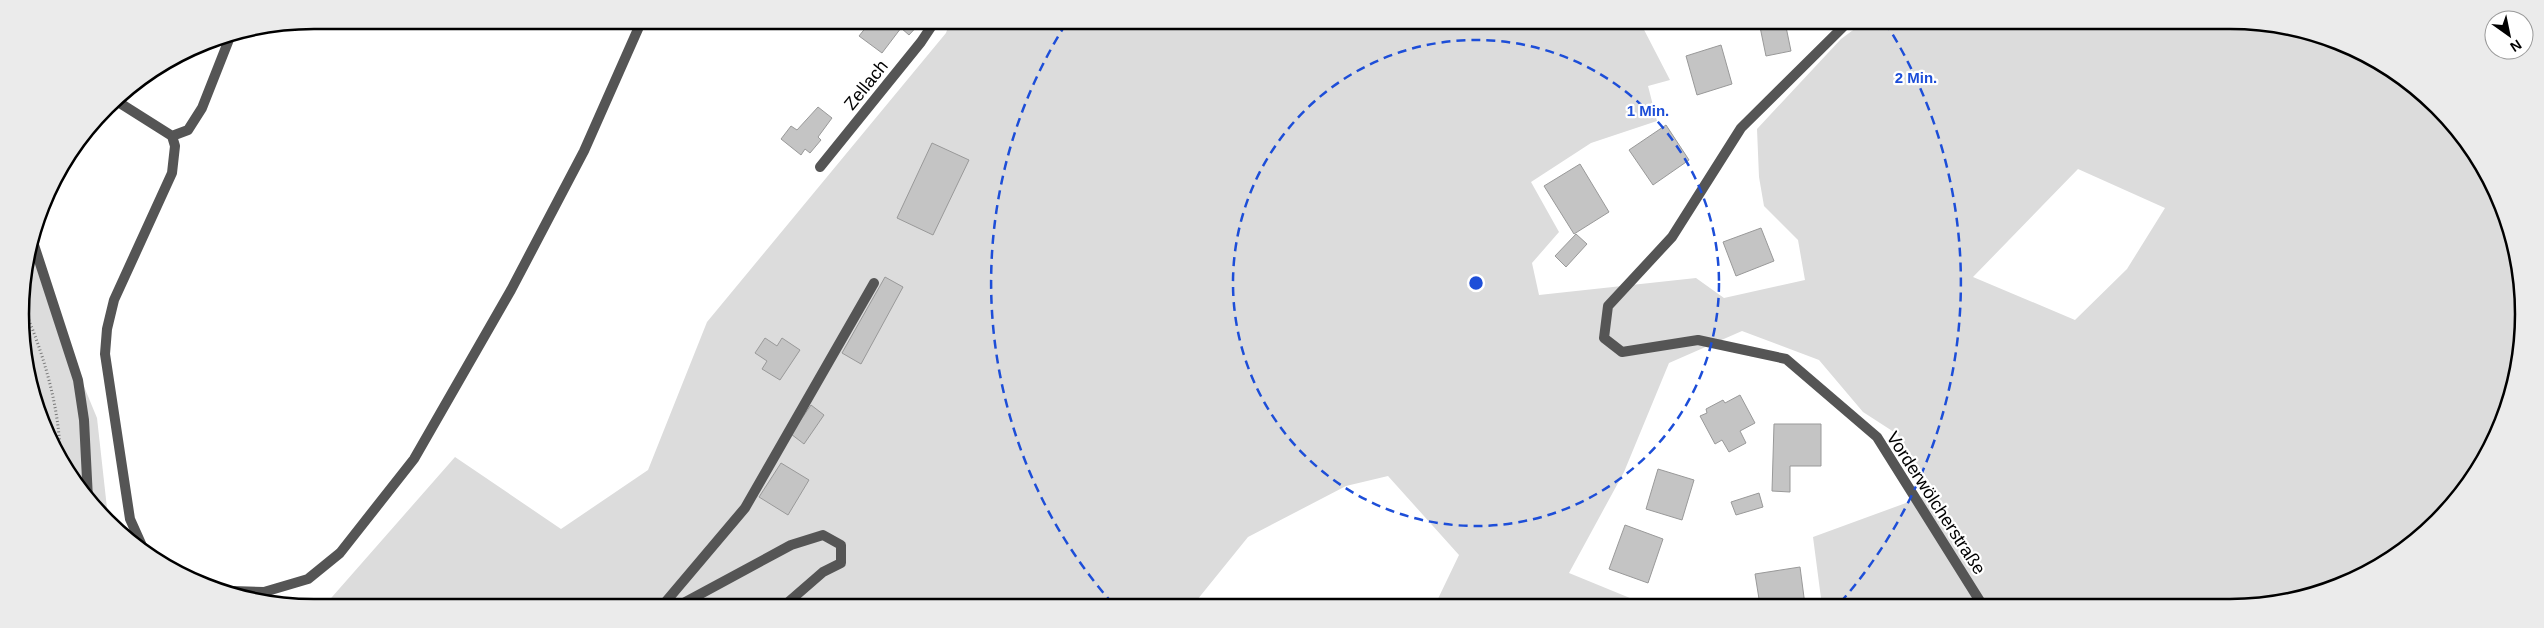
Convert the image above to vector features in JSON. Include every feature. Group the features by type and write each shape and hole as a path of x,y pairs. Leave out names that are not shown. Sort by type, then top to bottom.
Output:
{"street":[{"path":"247,591 264,592 308,579 340,553 414,459 511,290 584,151 638,29"},
{"name":"Zellach","path":"820,168 922,42 930,29"},
{"name":"Vorderwölcherstraße","path":"1841,29 1740,128 1672,237 1608,306 1604,338 1622,352 1698,340 1786,359 1877,437 1979,599"},
{"path":"172,136 188,130 202,108 228,42"},
{"path":"121,104 172,136 176,146 172,173 114,300 106,346 130,519 139,539"},
{"path":"36,250 78,380 84,420 87,487"},
{"path":"669,599 745,508 874,283"},
{"path":"693,599 791,545 823,535 841,545 841,563 823,572 793,599"}],"path":[{"path":"29,320 50,385 59,441"}],"shaded area":[{"path":"947,29 1644,29 1670,80 1648,86 1657,121 1591,143 1531,182 1559,232 1532,263 1539,295 1696,278 1724,298 1805,280 1798,240 1764,206 1759,177 1757,129 1841,39 1855,29 2249,29 2286,34 2339,50 2373,67 2404,88 2432,112 2456,140 2477,171 2494,205 2506,240 2515,295 2515,333 2506,388 2486,440 2456,488 2432,516 2404,540 2373,561 2339,578 2322,584 2304,590 2267,597 2249,599 1821,599 1813,537 1936,492 1897,434 1863,412 1819,360 1742,331 1669,363 1624,472 1569,573 1632,599 1438,599 1459,555 1388,476 1346,486 1248,537 1198,599 330,599 455,457 561,529 648,470 707,322 946,33","holes":["2078,169 2165,208 2127,269 2075,320 1973,277"]},
{"path":"37,246 41,282 97,418 107,510 88,488 67,457 50,423 38,388 29,333 29,295"}],"building":[{"path":"865,29 900,29 882,53 859,36"},
{"path":"902,29 915,29 909,35"},
{"path":"1760,29 1786,29 1791,51 1766,56"},
{"path":"1721,45 1732,84 1697,95 1686,56"},
{"path":"818,107 832,118 818,137 821,140 810,153 805,149 801,155 781,139 791,126 797,130"},
{"path":"1666,125 1689,160 1653,185 1629,150"},
{"path":"932,143 969,160 933,235 897,218"},
{"path":"1580,164 1609,212 1574,234 1544,186"},
{"path":"1761,228 1774,261 1736,276 1723,242"},
{"path":"1576,234 1587,244 1566,267 1555,256"},
{"path":"885,277 903,287 861,364 842,353"},
{"path":"765,338 777,346 782,338 800,350 780,380 762,369 767,361 755,353"},
{"path":"1740,395 1755,423 1740,431 1746,443 1729,452 1722,440 1715,444 1700,416 1707,413 1706,409 1723,400 1725,403"},
{"path":"811,405 824,415 804,444 791,434"},
{"path":"1774,424 1821,424 1821,466 1790,466 1790,492 1772,491"},
{"path":"781,463 809,480 788,515 759,497"},
{"path":"1658,469 1694,480 1682,520 1646,509"},
{"path":"1759,493 1763,507 1736,515 1731,502"},
{"path":"1625,525 1663,539 1648,583 1609,569"},
{"path":"1800,567 1804,599 1759,599 1755,574"}]}
